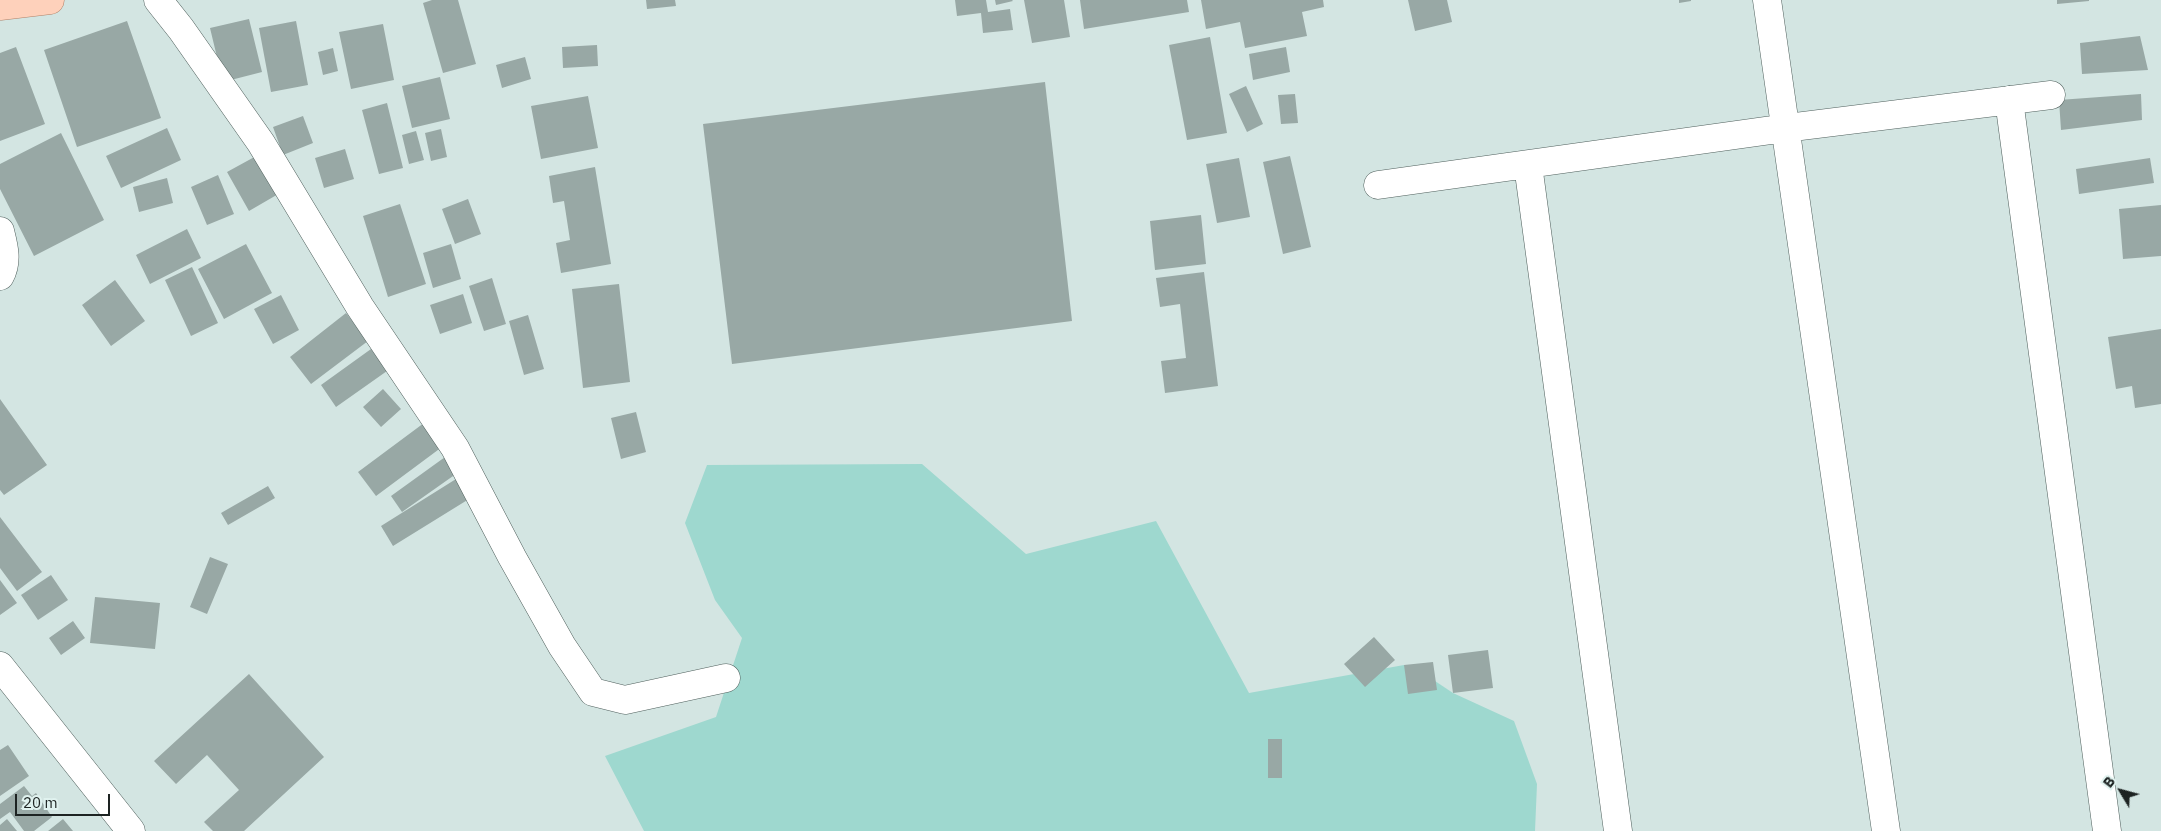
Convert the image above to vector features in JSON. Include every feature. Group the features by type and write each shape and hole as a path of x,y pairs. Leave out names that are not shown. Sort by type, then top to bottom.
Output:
{"main road":[{"path":"0,6 50,0"}],"street":[{"path":"158,0 181,29 261,143 360,307 455,448 562,646 593,692 625,700 726,678"},
{"path":"1767,0 1886,831"},
{"path":"1378,185 1786,128 2051,95"},
{"path":"2009,100 2107,831"},
{"path":"1528,165 1618,831"},
{"path":"0,232 6,266 0,276"},
{"path":"0,666 131,831"}],"green space":[{"path":"922,464 1026,554 1156,521 1249,693 1404,665 1426,675 1453,693 1514,721 1537,784 1535,831 644,831 605,756 716,717 742,638 715,600 685,523 707,465"}],"building":[{"path":"432,0 458,0 476,64 443,73 423,3"},
{"path":"646,0 675,0 676,6 647,9"},
{"path":"955,0 986,0 988,12 1010,9 1013,30 983,33 981,13 957,16"},
{"path":"995,0 1012,0 1013,1 996,5"},
{"path":"1024,0 1064,0 1070,37 1032,43"},
{"path":"1080,0 1187,0 1189,12 1084,29"},
{"path":"1201,0 1323,0 1324,7 1302,12 1307,36 1245,48 1240,22 1206,29"},
{"path":"1408,0 1447,0 1452,22 1415,31"},
{"path":"1679,0 1691,0 1691,1 1679,3"},
{"path":"2057,0 2089,0 2089,1 2057,4"},
{"path":"249,19 262,72 223,82 210,28"},
{"path":"127,21 161,118 77,147 44,50"},
{"path":"296,21 308,85 271,92 259,28"},
{"path":"383,24 394,80 351,89 339,32"},
{"path":"2140,36 2148,70 2082,74 2080,43"},
{"path":"1210,37 1227,133 1187,140 1169,45"},
{"path":"597,45 598,66 563,68 562,47"},
{"path":"16,47 45,124 0,141 0,53"},
{"path":"1286,47 1290,72 1253,80 1249,54"},
{"path":"333,48 338,71 323,75 318,52"},
{"path":"525,57 531,79 502,88 496,65"},
{"path":"440,77 450,119 412,128 402,86"},
{"path":"1045,82 1072,321 732,364 703,124"},
{"path":"1246,86 1263,124 1247,132 1229,94"},
{"path":"1295,94 1298,123 1281,124 1278,95"},
{"path":"2141,94 2142,120 2061,130 2059,100"},
{"path":"588,96 598,148 541,159 531,106"},
{"path":"387,103 403,168 379,174 362,110"},
{"path":"303,116 313,143 283,155 273,127"},
{"path":"167,128 181,160 121,188 106,156"},
{"path":"441,129 447,157 431,161 425,133"},
{"path":"416,131 424,160 409,164 402,135"},
{"path":"61,133 104,220 34,256 0,189 0,164"},
{"path":"345,149 354,179 324,188 315,158"},
{"path":"258,155 280,193 249,211 227,172"},
{"path":"1290,156 1311,247 1283,254 1263,162"},
{"path":"1239,158 1250,217 1217,223 1206,164"},
{"path":"2150,158 2154,183 2079,194 2076,169"},
{"path":"595,167 611,264 561,273 556,243 570,240 564,201 553,203 549,176"},
{"path":"218,175 234,214 207,225 191,187"},
{"path":"167,178 173,203 139,212 133,187"},
{"path":"468,199 481,234 455,244 442,209"},
{"path":"400,204 426,284 388,297 363,216"},
{"path":"2161,205 2161,256 2123,259 2119,209"},
{"path":"1201,215 1206,264 1155,270 1150,221"},
{"path":"187,229 201,258 150,284 136,255"},
{"path":"246,244 272,293 224,319 198,269"},
{"path":"451,244 461,279 433,288 423,253"},
{"path":"192,267 218,323 191,336 165,280"},
{"path":"1204,272 1218,386 1165,393 1161,361 1186,358 1180,304 1160,307 1156,278"},
{"path":"492,278 506,324 484,331 469,286"},
{"path":"115,280 145,321 111,346 82,305"},
{"path":"619,284 630,382 583,388 572,289"},
{"path":"463,294 472,323 440,334 430,305"},
{"path":"281,295 299,330 273,344 254,309"},
{"path":"346,313 368,341 311,384 290,357"},
{"path":"528,315 544,369 524,375 509,321"},
{"path":"2161,329 2161,404 2135,408 2132,386 2116,389 2108,337"},
{"path":"371,349 387,371 336,407 321,385"},
{"path":"383,389 401,409 381,427 363,407"},
{"path":"0,399 47,465 4,495 0,490"},
{"path":"636,412 646,452 621,459 611,418"},
{"path":"428,420 446,444 376,496 358,472"},
{"path":"452,452 463,469 402,512 391,496"},
{"path":"456,479 469,499 393,546 381,526"},
{"path":"268,486 275,498 228,525 221,513"},
{"path":"0,517 42,572 17,591 0,568"},
{"path":"210,557 228,564 207,614 190,607"},
{"path":"51,575 68,600 38,620 21,595"},
{"path":"0,580 17,603 0,615"},
{"path":"95,597 160,603 155,649 90,643"},
{"path":"73,621 85,638 61,655 49,638"},
{"path":"1374,637 1395,660 1365,687 1344,664"},
{"path":"1488,650 1493,688 1453,693 1448,655"},
{"path":"1433,662 1437,690 1408,694 1404,665"},
{"path":"249,674 324,757 244,831 213,831 204,822 239,790 207,755 176,784 154,761"},
{"path":"1268,739 1282,739 1282,778 1268,778"},
{"path":"8,745 29,776 0,796 0,750"},
{"path":"24,786 32,796 36,793 52,817 34,831 24,831 10,812 0,819 0,804"},
{"path":"7,819 17,831 0,831 0,825"},
{"path":"63,819 73,831 48,831"}]}
